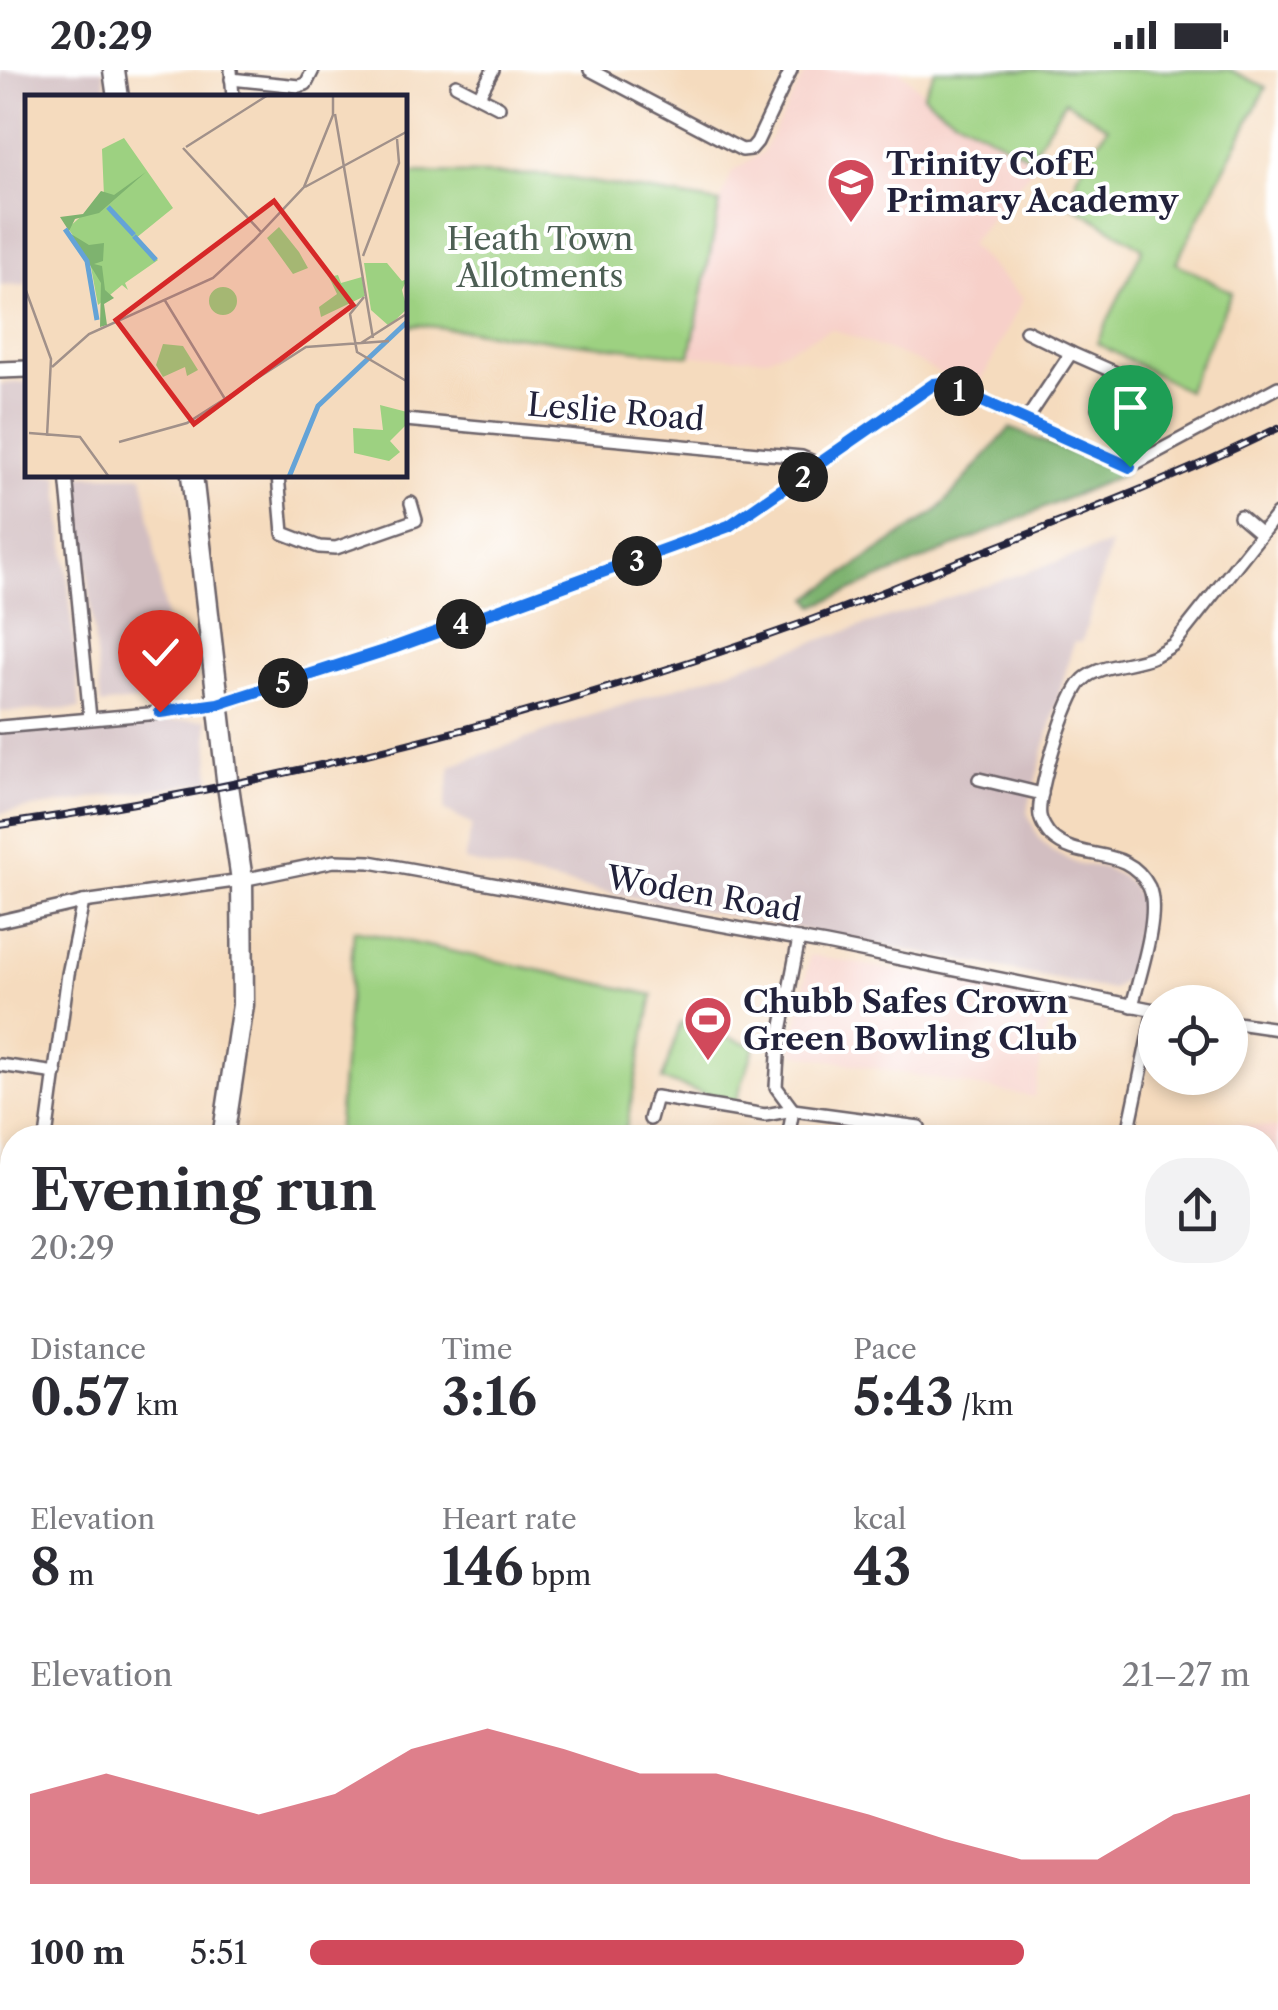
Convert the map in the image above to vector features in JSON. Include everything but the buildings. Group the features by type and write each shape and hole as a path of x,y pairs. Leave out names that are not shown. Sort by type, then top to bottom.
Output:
{"highway":[{"path":"114,70 118,95"},
{"path":"192,478 242,880 243,1004 225,1125"}],"street":[{"path":"231,74 299,86 306,84 313,70"},
{"path":"479,96 493,70"},
{"path":"590,70 742,150 751,149 757,142 792,70"},
{"path":"456,85 499,107"},
{"path":"1026,331 1114,372 1098,408"},
{"path":"1026,422 1071,352"},
{"path":"0,370 25,368"},
{"path":"0,726 218,704 393,648 729,526 934,384 942,383 1130,467 1278,387"},
{"name":"Leslie Road","path":"408,420 802,457 821,465"},
{"path":"66,478 90,718"},
{"path":"278,478 283,533 319,547 336,548 416,520 411,504"},
{"path":"1132,1006 1153,913 1148,885 1134,867 1120,858 1064,844 1051,836 1039,815 1068,701 1084,678 1154,656 1174,644 1276,514"},
{"path":"1240,516 1260,533"},
{"path":"979,779 1042,794"},
{"name":"Woden Road","path":"0,920 83,902 242,880 334,861 370,862 799,939 1138,1007"},
{"path":"48,1125 68,974 83,902"},
{"path":"790,1125 793,1110 776,1087 779,1042 799,939"},
{"path":"1248,1025 1278,1029"},
{"path":"0,1065 56,1073"},
{"path":"1130,1125 1138,1086"},
{"path":"650,1119 656,1097 765,1115 793,1110 904,1125"}],"shaded area":[{"path":"0,70 103,70 107,95 25,95 25,285 0,286"},
{"name":"Trinity CofE Primary Academy","path":"807,70 899,70 943,111 1038,162 969,244 1023,299 976,392 916,361 831,329 767,358 690,356 720,203 732,172 762,153"},
{"path":"25,382 25,478 58,478 80,709 0,712 0,384"},
{"path":"78,478 143,478 178,696 101,705"},
{"path":"1111,544 1082,642 1074,641 1027,812 1038,837 1051,850 1077,864 1102,867 1121,876 1140,899 1128,977 1112,990 464,861 472,825 444,810 451,766 592,715"},
{"path":"207,719 211,781 0,813 0,731"},
{"path":"810,955 1052,999 1034,1097 792,1053"},
{"path":"1210,1121 1249,1125 1210,1125"}],"green space":[{"path":"935,70 1230,70 1266,87 1176,263 1232,292 1187,391 1097,343 1143,248 1071,205 1077,175 1108,127 1065,101 1030,157 943,111 923,95"},
{"name":"Heath Town Allotments","path":"408,173 548,175 720,203 690,356 408,327"},
{"path":"1010,428 1124,474 815,606 809,598 938,510"},
{"path":"354,930 653,995 626,1125 338,1125"},
{"name":"Chubb Safes Crown Green Bowling Club","path":"681,1022 755,1046 735,1104 662,1080"}],"railway":[{"path":"0,825 300,770 596,692 834,612 1123,497 1278,428"}],"place":[{"name":"Trinity CofE Primary Academy","path":"851,224"},
{"name":"Chubb Safes Crown Green Bowling Club","path":"708,1062"}],"route":[{"path":"160,712 218,704 393,648 729,526 934,384 942,383 1130,467"}]}
